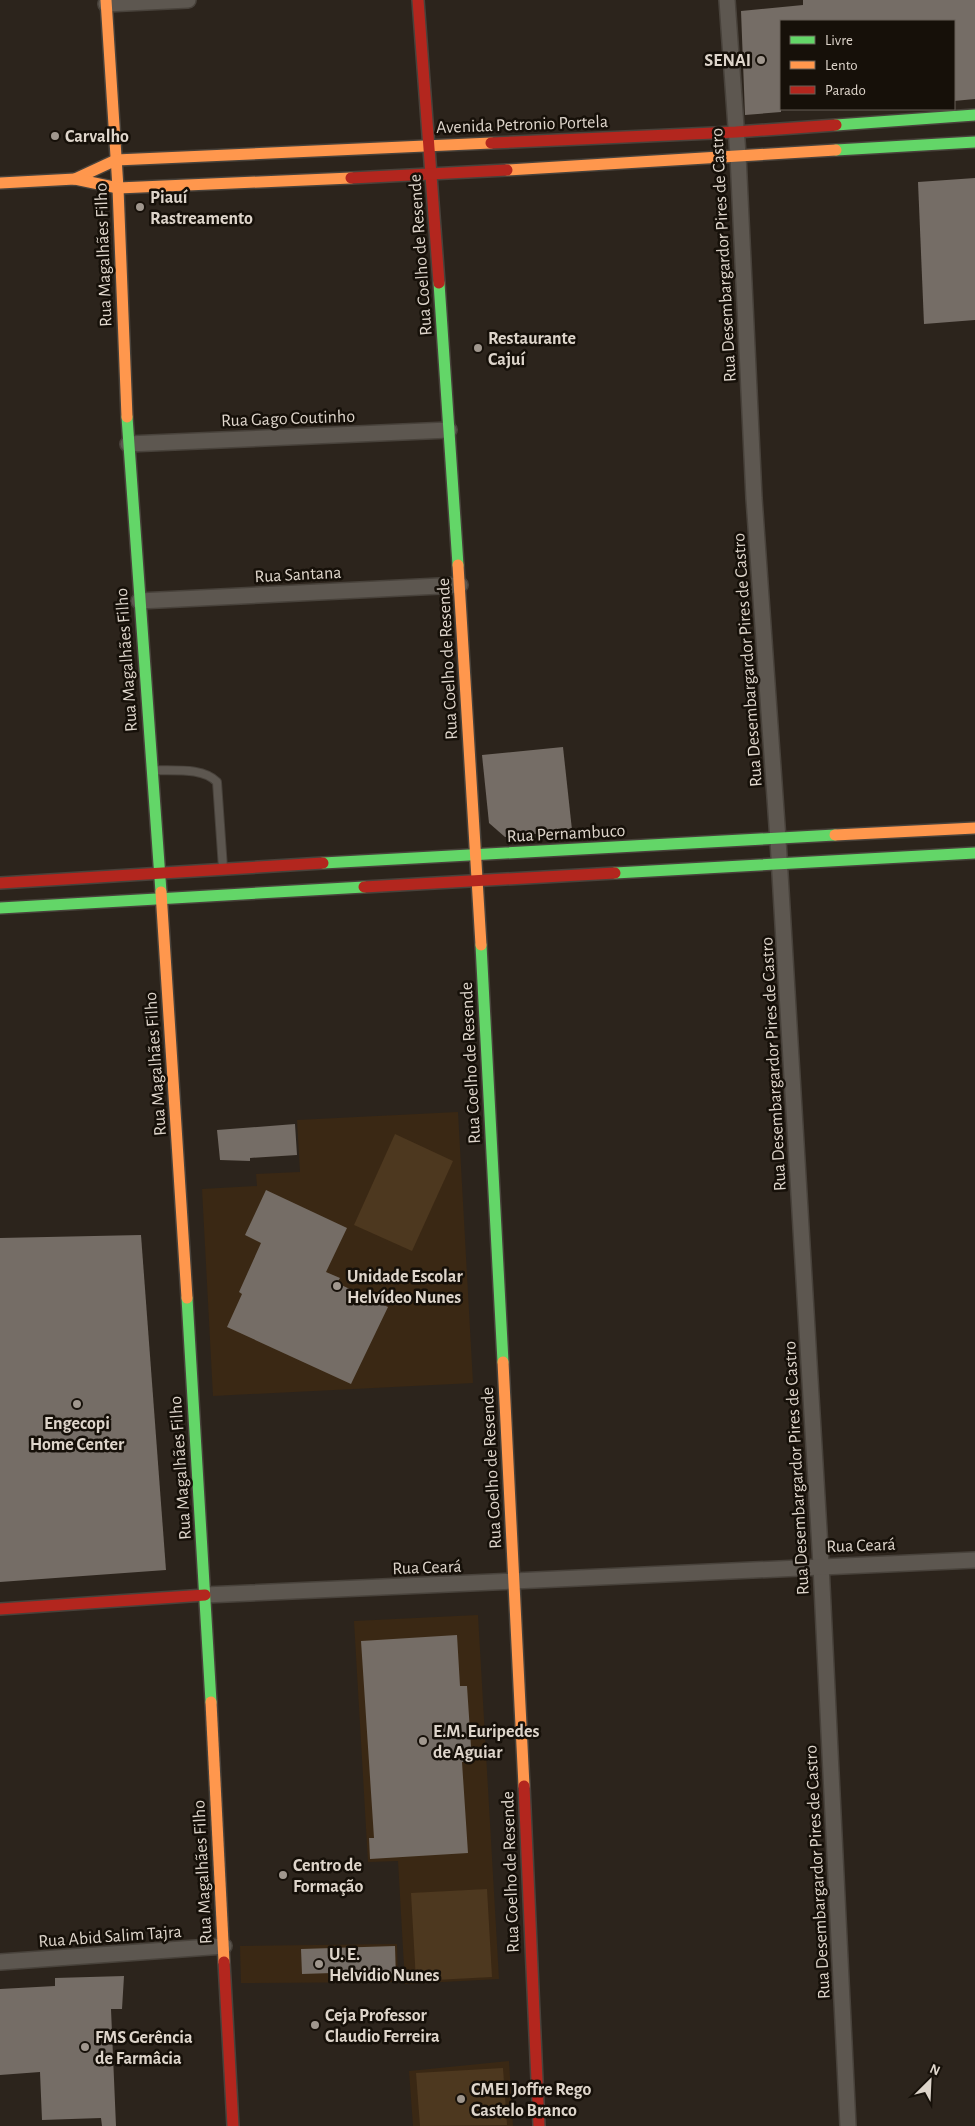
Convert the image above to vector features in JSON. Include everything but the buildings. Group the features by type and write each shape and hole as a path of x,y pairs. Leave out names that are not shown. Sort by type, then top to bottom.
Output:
{"main road":[{"name":"Rua Coelho de Resende","path":"418,0 432,174 460,585 478,881 515,1582 538,2126"},
{"name":"Rua Magalhães Filho","path":"106,2 118,188 128,444 138,601 162,899 205,1595 233,2126"},
{"name":"Avenida Petronio Portela","path":"75,179 116,160 736,132 975,115"},
{"name":"Avenida Petronio Portela","path":"0,183 75,179 118,188 432,174 975,142"},
{"name":"Rua Pernambuco","path":"0,883 223,868 778,840 975,828"},
{"path":"0,908 975,853"},
{"name":"Rua Ceará","path":"0,1609 205,1595"}],"street":[{"path":"106,2 188,0"},
{"name":"Rua Desembargardor Pires de Castro","path":"727,0 738,155 754,498 780,865 821,1565 848,2126"},
{"name":"Rua Gago Coutinho","path":"128,444 449,430"},
{"name":"Rua Santana","path":"138,601 460,585"},
{"name":"Rua Ceará","path":"205,1595 515,1582 821,1565 975,1560"},
{"name":"Rua Abid Salim Tajra","path":"0,1962 224,1946"}],"lane":[{"path":"151,770 201,773 211,775 217,782 223,868"}],"shaded area":[{"name":"Unidade Escolar Helvídeo Nunes","path":"458,1112 473,1383 213,1396 202,1189 257,1186 256,1174 300,1172 297,1120"},
{"path":"395,1134 453,1161 412,1251 354,1225"},
{"name":"E.M. Euripedes de Aguiar","path":"478,1615 499,1979 405,1984 398,1861 368,1862 354,1621"},
{"path":"487,1889 492,1977 416,1981 411,1893"},
{"name":"U. E. Helvidio Nunes","path":"397,1944 398,1982 241,1983 240,1946"},
{"name":"CMEI Joffre Rego Castelo Branco","path":"509,2061 513,2126 413,2126 409,2071"},
{"name":"CMEI Joffre Rego Castelo Branco","path":"503,2068 507,2125 420,2126 416,2073"}],"traffic: fast":[{"path":"836,125 975,115"},
{"path":"836,150 975,142"},
{"path":"439,283 458,565"},
{"path":"127,417 161,892"},
{"path":"323,863 835,835"},
{"path":"615,873 975,853"},
{"path":"0,908 364,887"},
{"path":"481,945 503,1362"},
{"path":"187,1298 211,1702"}],"traffic: slow":[{"path":"106,0 118,188 127,417"},
{"path":"75,179 116,160 491,143"},
{"path":"507,170 836,150"},
{"path":"0,183 75,179 118,188 351,178"},
{"path":"458,565 481,945"},
{"path":"835,835 975,828"},
{"path":"161,892 187,1298"},
{"path":"503,1362 524,1786"},
{"path":"211,1702 224,1962"}],"traffic: jam":[{"path":"418,0 439,283"},
{"path":"491,143 736,132 836,125"},
{"path":"351,178 507,170"},
{"path":"0,883 323,863"},
{"path":"364,887 615,873"},
{"path":"0,1609 205,1595"},
{"path":"524,1786 539,2126"},
{"path":"224,1962 233,2126"}],"place":[{"name":"SENAI","path":"761,60"},
{"name":"Carvalho","path":"55,136"},
{"name":"Piauí Rastreamento","path":"140,207"},
{"name":"Restaurante Cajuí","path":"478,348"},
{"name":"Unidade Escolar Helvídeo Nunes","path":"337,1286"},
{"name":"Engecopi Home Center","path":"77,1404"},
{"name":"E.M. Euripedes de Aguiar","path":"423,1741"},
{"name":"Centro de Formação","path":"283,1875"},
{"name":"U. E. Helvidio Nunes","path":"319,1964"},
{"name":"Ceja Professor Claudio Ferreira","path":"315,2025"},
{"name":"FMS Gerência de Farmâcia","path":"85,2047"},
{"name":"CMEI Joffre Rego Castelo Branco","path":"461,2099"}]}
